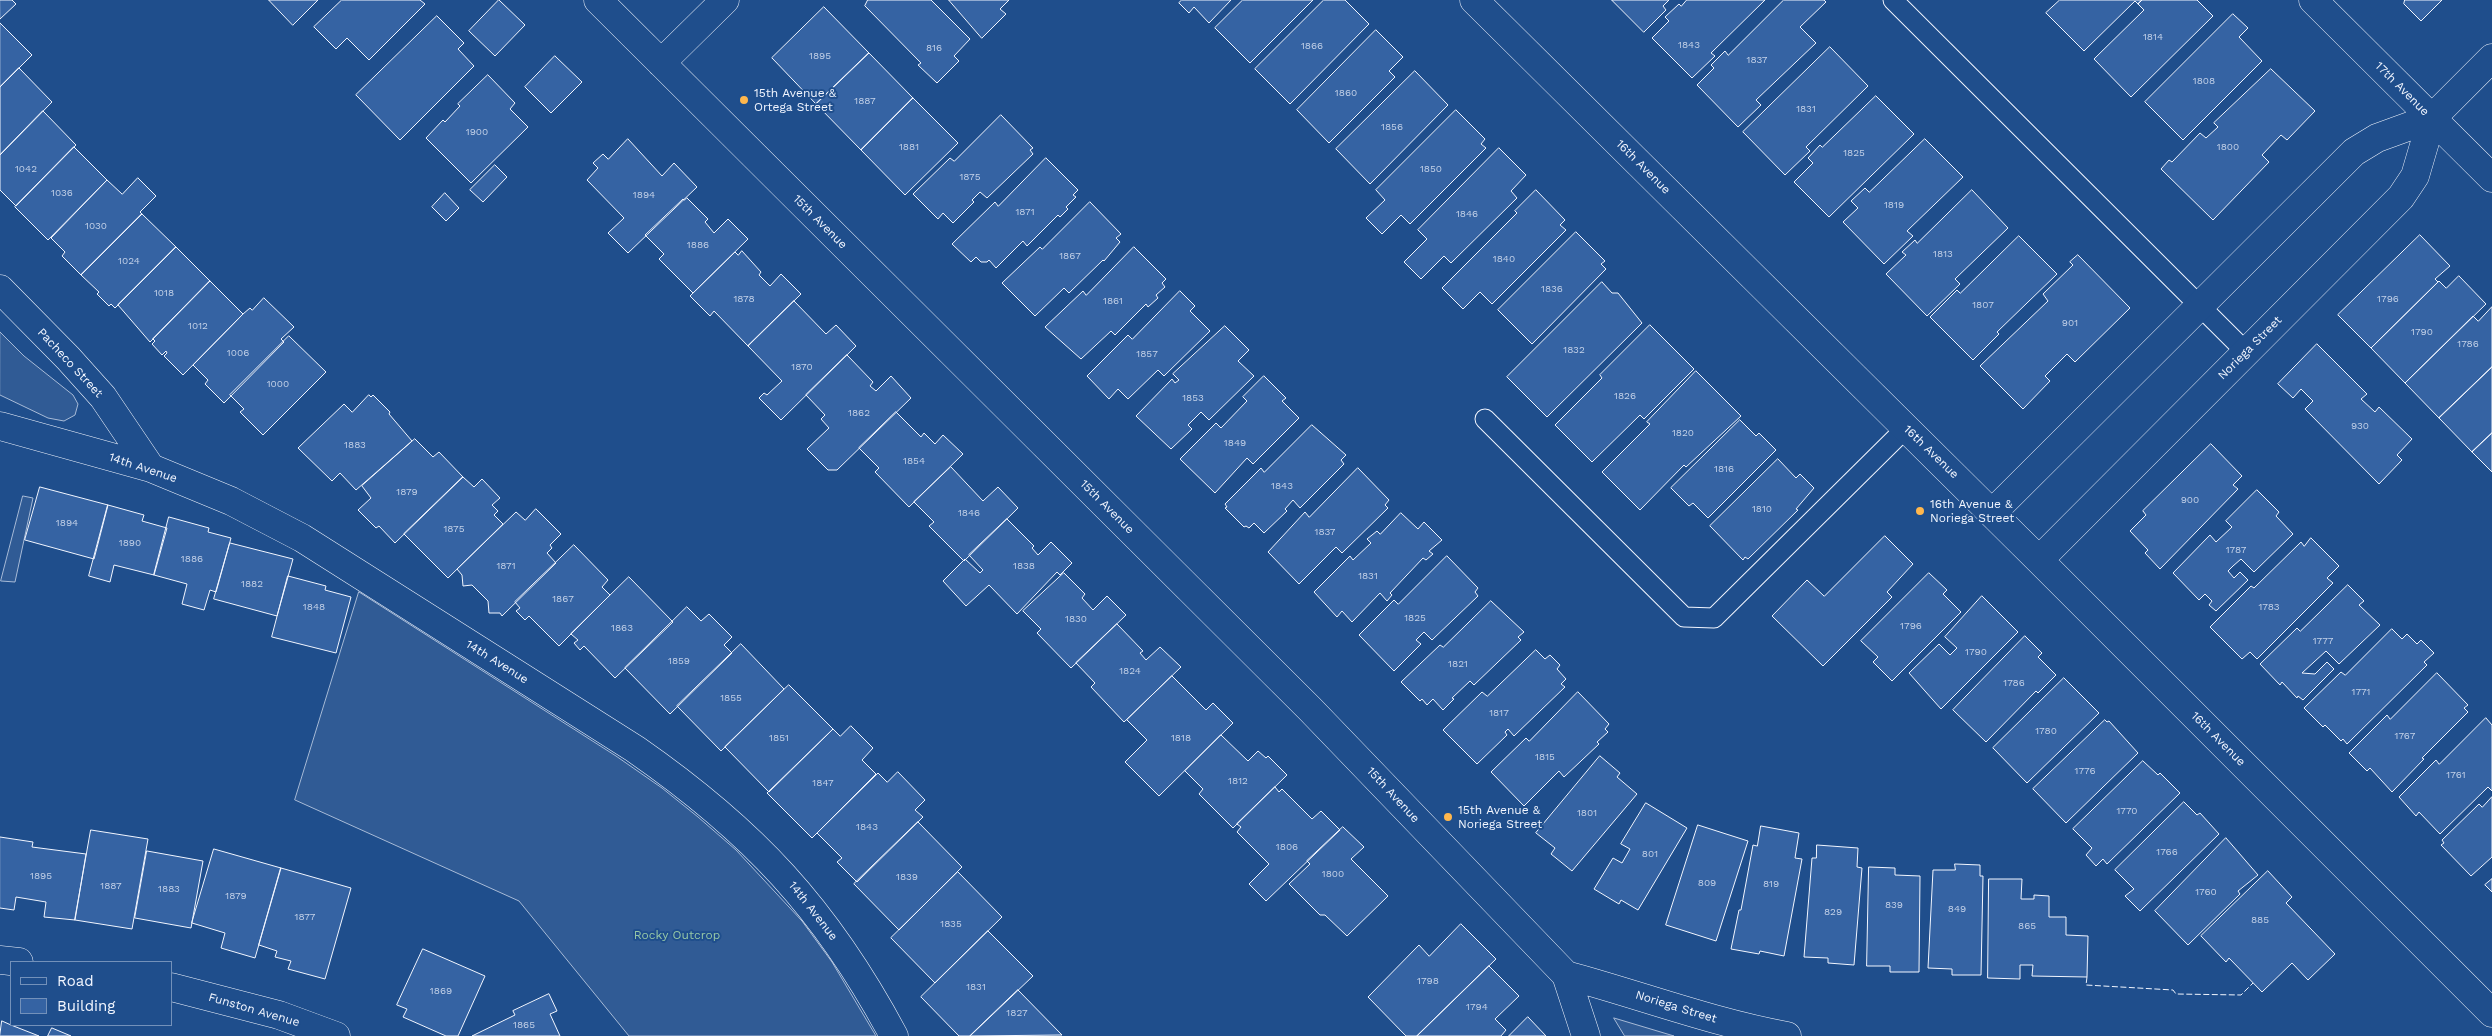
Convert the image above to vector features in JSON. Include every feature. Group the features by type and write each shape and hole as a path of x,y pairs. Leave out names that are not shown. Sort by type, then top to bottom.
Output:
{"street":[{"name":"15th Avenue","path":"598,0 1310,709 1566,975 1586,1036"},
{"path":"661,63 724,0"},
{"name":"16th Avenue","path":"1474,0 1992,513 2492,1013"},
{"name":"17th Avenue","path":"2313,0 2492,178"},
{"name":"Noriega Street","path":"1992,513 2354,152 2377,138 2432,118 2492,58"},
{"name":"Noriega Street","path":"2039,560 2400,197 2415,176 2432,118"},
{"name":"Pacheco Street","path":"0,289 68,358 103,397 151,468"},
{"name":"14th Avenue","path":"0,426 151,468 230,501 302,538 635,749 682,782 756,845 790,880 850,960 894,1036"},
{"name":"Noriega Street","path":"1566,975 1644,996 1692,1014 1787,1036"},
{"name":"Funston Avenue","path":"172,987 279,1015 336,1036"}],"lane":[{"path":"1893,0 2246,352"},
{"path":"1485,419 1684,617 1714,618 1906,428"}],"shaded area":[{"path":"0,332 24,356 73,395 78,404 75,415 64,421 48,418 0,395"},
{"path":"23,496 33,498 15,582 1,581"},
{"name":"Rocky Outcrop","path":"359,592 616,756 662,788 698,817 736,850 802,921 832,962 876,1036 629,1036 519,901 295,800"},
{"path":"1614,1018 1674,1036 1625,1036"}],"building":[{"path":"0,0 12,0 16,4 0,19"},
{"path":"269,0 318,0 293,25"},
{"path":"342,0 420,0 425,4 369,60 347,38 336,49 314,27"},
{"path":"499,0 525,25 495,56 469,31"},
{"path":"868,0 931,0 970,39 954,56 959,61 937,83 918,65 921,63 865,6"},
{"path":"949,0 1009,0 1000,9 1006,14 982,38"},
{"path":"1182,0 1231,0 1209,23 1194,7 1189,13 1179,3"},
{"path":"1243,0 1313,0 1250,63 1215,28"},
{"path":"1324,0 1345,0 1369,24 1290,104 1255,69"},
{"path":"1612,0 1669,0 1663,6 1666,10 1644,32"},
{"path":"1687,0 1765,0 1711,53 1715,56 1692,78 1652,38 1669,21 1665,17 1679,4 1681,6"},
{"path":"1784,0 1824,0 1826,2 1800,27 1816,43 1756,100 1761,105 1738,127 1697,85 1714,68 1711,65 1725,51 1728,55"},
{"path":"2060,0 2142,0 2138,4 2135,1 2084,51 2046,13"},
{"path":"2142,0 2197,0 2213,16 2131,97 2094,59 2144,10 2138,4"},
{"path":"2405,0 2442,0 2421,21 2404,4"},
{"path":"824,7 869,53 816,104 772,58"},
{"path":"2233,14 2248,28 2239,37 2262,61 2183,140 2145,102"},
{"path":"437,16 464,43 458,49 474,66 400,140 356,95"},
{"path":"0,23 32,55 0,87"},
{"path":"1376,30 1403,57 1389,71 1395,77 1329,143 1297,110"},
{"path":"1830,47 1868,86 1806,147 1810,151 1785,175 1743,132"},
{"path":"869,53 913,98 861,150 816,104"},
{"path":"555,56 582,82 551,113 525,87"},
{"path":"19,68 52,102 0,155 0,87"},
{"path":"2271,69 2315,111 2287,140 2281,135 2262,155 2269,162 2213,220 2161,169 2169,160 2172,162 2200,133 2206,138 2218,127 2214,123"},
{"path":"1415,71 1448,105 1370,184 1336,149"},
{"path":"488,75 515,103 510,109 528,127 471,183 426,138 443,120 445,122 460,106 458,104"},
{"path":"1876,96 1914,134 1829,217 1794,182 1813,163 1808,158 1820,145 1822,147"},
{"path":"913,98 958,143 905,195 861,150"},
{"path":"1456,110 1485,139 1481,144 1486,148 1410,224 1401,215 1382,234 1366,218 1385,200 1376,190"},
{"path":"43,111 76,145 16,206 0,190 0,155"},
{"path":"1001,115 1033,148 1030,150 1033,154 987,198 980,192 972,200 974,202 953,223 943,213 938,219 913,194 950,158 954,161"},
{"path":"628,139 662,176 674,163 697,187 628,253 608,233 624,218 587,180 598,168 593,163 603,154 608,159"},
{"path":"1925,139 1963,177 1907,231 1913,236 1884,264 1843,222 1858,208 1851,201 1865,188 1869,192"},
{"path":"74,147 107,180 48,240 15,207"},
{"path":"1499,148 1526,175 1511,191 1517,198 1451,263 1444,256 1421,279 1404,262 1427,239 1418,230"},
{"path":"1046,158 1078,190 1073,195 1076,197 1066,207 1068,209 1060,217 1058,215 1027,246 1023,241 996,268 989,260 981,262 976,257 971,262 952,244 995,202 998,206"},
{"path":"495,165 507,177 483,202 470,190"},
{"path":"138,178 156,196 140,212 142,214 81,275 62,256 65,252 51,238 107,180 122,194"},
{"path":"1536,190 1565,220 1560,225 1566,230 1492,304 1480,292 1463,309 1442,288 1517,213 1515,211"},
{"path":"1972,190 2008,228 1955,279 1960,284 1927,316 1886,274 1906,255 1902,252 1915,240 1917,243"},
{"path":"445,193 459,208 446,221 432,207"},
{"path":"687,198 708,219 705,222 714,233 728,219 748,239 693,293 659,259 664,254 645,235 683,199"},
{"path":"1090,202 1121,234 1116,238 1120,242 1104,261 1069,293 1064,288 1035,316 1002,283 1040,247 1042,249"},
{"path":"142,214 176,247 115,308 111,304 109,306 97,294 99,292 81,275"},
{"path":"1576,232 1605,261 1601,264 1606,269 1532,344 1498,310"},
{"path":"2420,235 2450,266 2435,279 2438,282 2371,348 2338,315"},
{"path":"2019,236 2057,274 1997,332 1999,334 1973,360 1930,317 1957,290 1960,293"},
{"path":"176,247 210,281 150,342 118,305"},
{"path":"1134,247 1166,279 1162,283 1165,287 1156,295 1158,298 1148,307 1146,304 1115,335 1111,331 1081,359 1045,327 1083,291 1086,295"},
{"path":"742,251 761,272 759,275 770,286 781,274 801,294 748,346 714,311 710,316 690,296 735,252 738,255"},
{"path":"2078,255 2130,308 2075,362 2067,354 2045,376 2050,381 2023,409 1980,366 2048,301 2043,294 2073,265 2070,262"},
{"path":"2459,276 2486,304 2405,383 2371,348 2439,281 2446,288"},
{"path":"210,281 243,314 183,375 164,356 167,353 166,351 162,355 152,344 155,341 153,339"},
{"path":"1602,282 1612,293 1618,293 1642,323 1547,417 1507,377"},
{"path":"1180,291 1195,306 1190,311 1210,331 1164,376 1158,370 1128,399 1118,389 1109,399 1087,376 1128,335 1132,339"},
{"path":"264,298 294,327 281,339 284,342 224,403 205,384 208,380 193,365 243,314 250,308 252,310"},
{"path":"794,301 826,334 836,325 856,346 781,420 759,398 764,393 767,395 782,381 748,346"},
{"path":"2492,307 2492,367 2439,418 2405,383 2473,316 2478,321"},
{"path":"1650,325 1694,369 1644,419 1640,415 1592,462 1555,425 1602,378 1600,375"},
{"path":"1225,326 1249,350 1238,361 1254,376 1209,420 1201,412 1188,425 1192,429 1171,449 1136,416 1172,379 1175,383 1179,380 1173,374"},
{"path":"289,336 326,372 263,435 240,412 244,409 230,395"},
{"path":"2317,344 2367,394 2361,399 2375,412 2379,407 2412,439 2397,455 2402,460 2379,484 2305,409 2313,401 2301,389 2293,398 2278,384"},
{"path":"847,355 873,382 870,386 876,391 891,376 911,398 837,470 828,470 807,449 829,428 821,419 825,415 806,395"},
{"path":"2492,367 2492,433 2472,452 2439,418"},
{"path":"1696,371 1741,416 1686,467 1684,465 1640,510 1602,472 1650,424 1647,422"},
{"path":"1264,376 1286,398 1282,401 1299,418 1253,464 1247,458 1215,493 1180,459 1216,423 1221,428 1247,401 1243,397"},
{"path":"369,395 371,397 373,395 390,412 389,414 412,441 356,490 340,473 332,481 298,448 344,404 352,412"},
{"path":"896,412 921,437 924,433 935,444 943,435 963,454 909,507 875,472 879,468 859,448"},
{"path":"1740,420 1756,436 1759,433 1776,450 1708,518 1693,503 1689,506 1671,488"},
{"path":"1312,425 1346,455 1341,460 1344,464 1300,508 1293,500 1285,509 1287,511 1264,533 1254,523 1249,528 1244,527 1225,508 1227,507 1225,504 1261,468 1264,472"},
{"path":"2492,433 2492,472 2472,452"},
{"path":"415,439 433,457 439,452 463,477 395,543 379,526 376,528 358,510 371,498 362,486"},
{"path":"2211,444 2242,476 2233,485 2238,489 2160,569 2145,553 2148,550 2130,531 2146,515 2143,511"},
{"path":"1778,459 1796,478 1800,474 1814,488 1796,509 1798,510 1748,559 1745,557 1743,560 1710,526"},
{"path":"951,467 983,501 998,487 1018,508 964,561 929,526 934,522 914,502"},
{"path":"1358,468 1389,500 1385,505 1388,508 1342,553 1336,547 1299,584 1268,552 1305,512 1309,517"},
{"path":"463,477 474,487 482,479 500,498 492,505 498,511 494,515 503,524 448,578 404,534"},
{"path":"40,487 108,505 94,559 25,540"},
{"path":"2257,490 2279,512 2276,516 2293,534 2254,572 2241,559 2228,571 2234,578 2240,572 2248,580 2216,611 2209,605 2212,601 2205,594 2199,600 2173,573 2210,535 2216,542 2232,527 2226,521"},
{"path":"108,505 144,515 142,521 167,528 154,575 114,565 110,582 89,576"},
{"path":"536,509 561,534 550,545 552,548 547,553 556,563 502,616 500,613 489,613 488,601 472,585 463,586 462,575 457,569 516,512 525,520"},
{"path":"1401,513 1418,529 1424,522 1442,540 1429,551 1433,554 1426,560 1423,558 1390,593 1392,595 1387,601 1380,593 1352,622 1342,611 1337,617 1314,592 1350,556 1353,560 1371,543 1367,539 1377,531 1380,534"},
{"path":"169,517 209,528 208,532 231,538 216,592 210,590 204,610 182,604 187,584 154,575"},
{"path":"1007,519 1034,546 1032,548 1038,555 1051,542 1072,563 1060,575 1057,572 1017,614 989,585 966,606 943,581 965,559 980,573 983,570 969,555"},
{"path":"1885,536 1913,564 1887,592 1892,597 1823,666 1772,616 1807,580 1824,596"},
{"path":"2311,538 2339,566 2327,578 2333,583 2257,659 2250,652 2242,659 2210,627 2251,586 2254,588 2301,542 2304,546"},
{"path":"230,543 293,559 277,616 214,599"},
{"path":"574,545 608,580 602,587 610,595 559,646 529,616 525,620 516,611 520,608 515,602"},
{"path":"1447,556 1478,588 1475,592 1478,596 1432,640 1424,632 1416,640 1421,644 1394,671 1359,635 1394,600 1398,604"},
{"path":"1064,573 1085,594 1082,598 1093,610 1107,596 1126,615 1071,668 1037,633 1041,629 1023,611"},
{"path":"1929,573 1947,590 1943,594 1961,612 1892,681 1873,662 1878,657 1861,641"},
{"path":"288,576 326,586 325,590 351,597 336,653 272,637"},
{"path":"629,577 673,622 615,678 584,646 580,650 574,643 578,640 571,634"},
{"path":"2348,585 2364,601 2359,605 2380,625 2339,664 2326,651 2302,673 2315,674 2327,662 2334,669 2303,700 2298,696 2297,698 2282,682 2280,685 2260,664 2297,628 2300,631"},
{"path":"1982,596 2018,632 1941,709 1909,673 1939,644 1950,655 1957,648 1945,637"},
{"path":"1491,601 1524,632 1518,637 1521,640 1474,685 1470,681 1452,698 1454,699 1443,710 1433,699 1427,705 1422,699 1420,701 1401,682 1440,645 1443,647"},
{"path":"687,607 701,621 709,614 732,637 724,645 732,653 670,714 625,668"},
{"path":"1117,624 1143,651 1140,653 1146,660 1160,647 1181,667 1124,722 1091,687 1095,683 1076,663"},
{"path":"2392,629 2402,639 2407,634 2417,644 2421,640 2434,653 2424,662 2427,665 2347,744 2343,739 2341,741 2325,725 2323,727 2304,708 2341,672 2345,675"},
{"path":"2025,636 2042,653 2038,657 2056,675 2038,693 2036,691 1986,742 1953,710"},
{"path":"741,644 784,689 721,751 677,706"},
{"path":"1536,650 1545,659 1550,655 1560,665 1557,669 1566,679 1561,684 1565,687 1514,736 1508,729 1505,732 1507,735 1477,764 1443,730 1482,692 1487,696"},
{"path":"2437,673 2468,705 2464,708 2468,712 2422,758 2424,759 2392,792 2370,768 2367,771 2349,753 2387,715 2390,719"},
{"path":"1172,676 1206,710 1213,703 1233,723 1159,796 1125,762 1147,740 1127,720"},
{"path":"2064,678 2099,713 2027,783 1993,748"},
{"path":"789,685 833,729 769,792 725,747"},
{"path":"1578,692 1609,724 1605,729 1608,732 1597,742 1599,744 1564,777 1559,771 1524,806 1491,772 1526,738 1529,741"},
{"path":"2486,718 2492,725 2492,791 2488,787 2440,834 2419,812 2416,816 2399,797 2436,760 2439,764"},
{"path":"2105,720 2109,721 2138,753 2066,823 2033,789"},
{"path":"851,726 873,748 862,760 876,774 812,838 767,793 833,729 840,736"},
{"path":"1221,735 1248,761 1258,751 1266,758 1268,756 1287,775 1233,828 1199,794 1203,789 1185,771"},
{"path":"1600,756 1620,773 1617,777 1637,794 1572,871 1551,854 1555,848 1536,833"},
{"path":"2143,761 2158,775 2160,773 2180,793 2107,864 2103,859 2096,866 2086,855 2092,848 2073,829"},
{"path":"898,772 925,800 915,810 923,817 857,882 837,862 842,858 817,833 878,773 887,782"},
{"path":"1275,787 1279,792 1282,789 1312,819 1321,811 1340,830 1266,901 1249,884 1269,864 1237,832 1241,827 1237,824"},
{"path":"2492,797 2492,857 2471,876 2441,845 2444,843 2442,840 2479,804 2482,807"},
{"path":"2184,802 2197,815 2200,813 2219,834 2140,911 2125,896 2134,889 2115,870"},
{"path":"1646,803 1687,828 1638,910 1621,900 1619,904 1594,889 1613,858 1622,863 1630,849 1621,844"},
{"path":"918,822 962,867 899,930 854,884"},
{"path":"1698,825 1748,841 1716,941 1666,925"},
{"path":"1761,826 1799,833 1795,858 1802,859 1784,956 1760,951 1759,954 1731,949 1739,910 1741,910 1753,845 1757,846"},
{"path":"1343,827 1364,847 1351,859 1388,896 1347,936 1325,915 1320,915 1289,884 1310,864 1307,861"},
{"path":"91,830 148,839 132,929 75,920"},
{"path":"0,837 33,842 32,847 86,854 75,920 44,917 46,902 16,897 14,910 0,908"},
{"path":"2226,838 2258,875 2238,891 2240,894 2188,945 2155,911"},
{"path":"1817,845 1858,848 1857,867 1862,868 1854,965 1828,963 1828,958 1804,957 1812,858 1816,858"},
{"path":"214,849 281,868 255,958 221,948 225,933 192,923"},
{"path":"147,851 203,861 191,928 135,918"},
{"path":"1955,864 1980,865 1980,876 1983,876 1981,975 1952,975 1952,969 1928,968 1933,870 1955,870"},
{"path":"1869,867 1895,868 1895,875 1920,876 1919,972 1890,972 1890,966 1867,966"},
{"path":"281,868 351,888 325,979 288,969 291,961 275,957 277,951 259,945"},
{"path":"2268,871 2292,897 2286,903 2335,954 2308,980 2292,963 2262,992 2229,958 2226,962 2201,936"},
{"path":"958,872 1002,917 935,983 891,938"},
{"path":"1989,879 2022,879 2021,899 2034,899 2034,895 2049,896 2049,917 2066,917 2066,935 2088,936 2087,977 2032,976 2033,965 2020,965 2020,979 1988,978"},
{"path":"2492,879 2492,892 2485,885"},
{"path":"1461,924 1496,959 1417,1036 1406,1036 1368,997 1419,945 1429,956"},
{"path":"988,931 1033,976 970,1036 959,1036 921,997"},
{"path":"423,949 485,976 458,1036 446,1036 403,1017 407,1009 397,1005"},
{"path":"1489,966 1519,996 1495,1019 1506,1030 1501,1036 1417,1036"},
{"path":"1018,990 1062,1035 970,1036"},
{"path":"549,994 557,1011 550,1014 560,1036 472,1036 515,1015 513,1011"},
{"path":"1528,1017 1546,1036 1509,1036"},
{"path":"2,1021 10,1026 39,1036 0,1036"},
{"path":"52,1028 71,1036 48,1036"}],"fence":[{"path":"2087,977 2086,985 2173,990 2176,994 2241,995 2253,983"}],"place":[{"name":"15th Avenue & Ortega Street","path":"744,100"},
{"name":"16th Avenue & Noriega Street","path":"1920,511"},
{"name":"15th Avenue & Noriega Street","path":"1448,817"}]}
